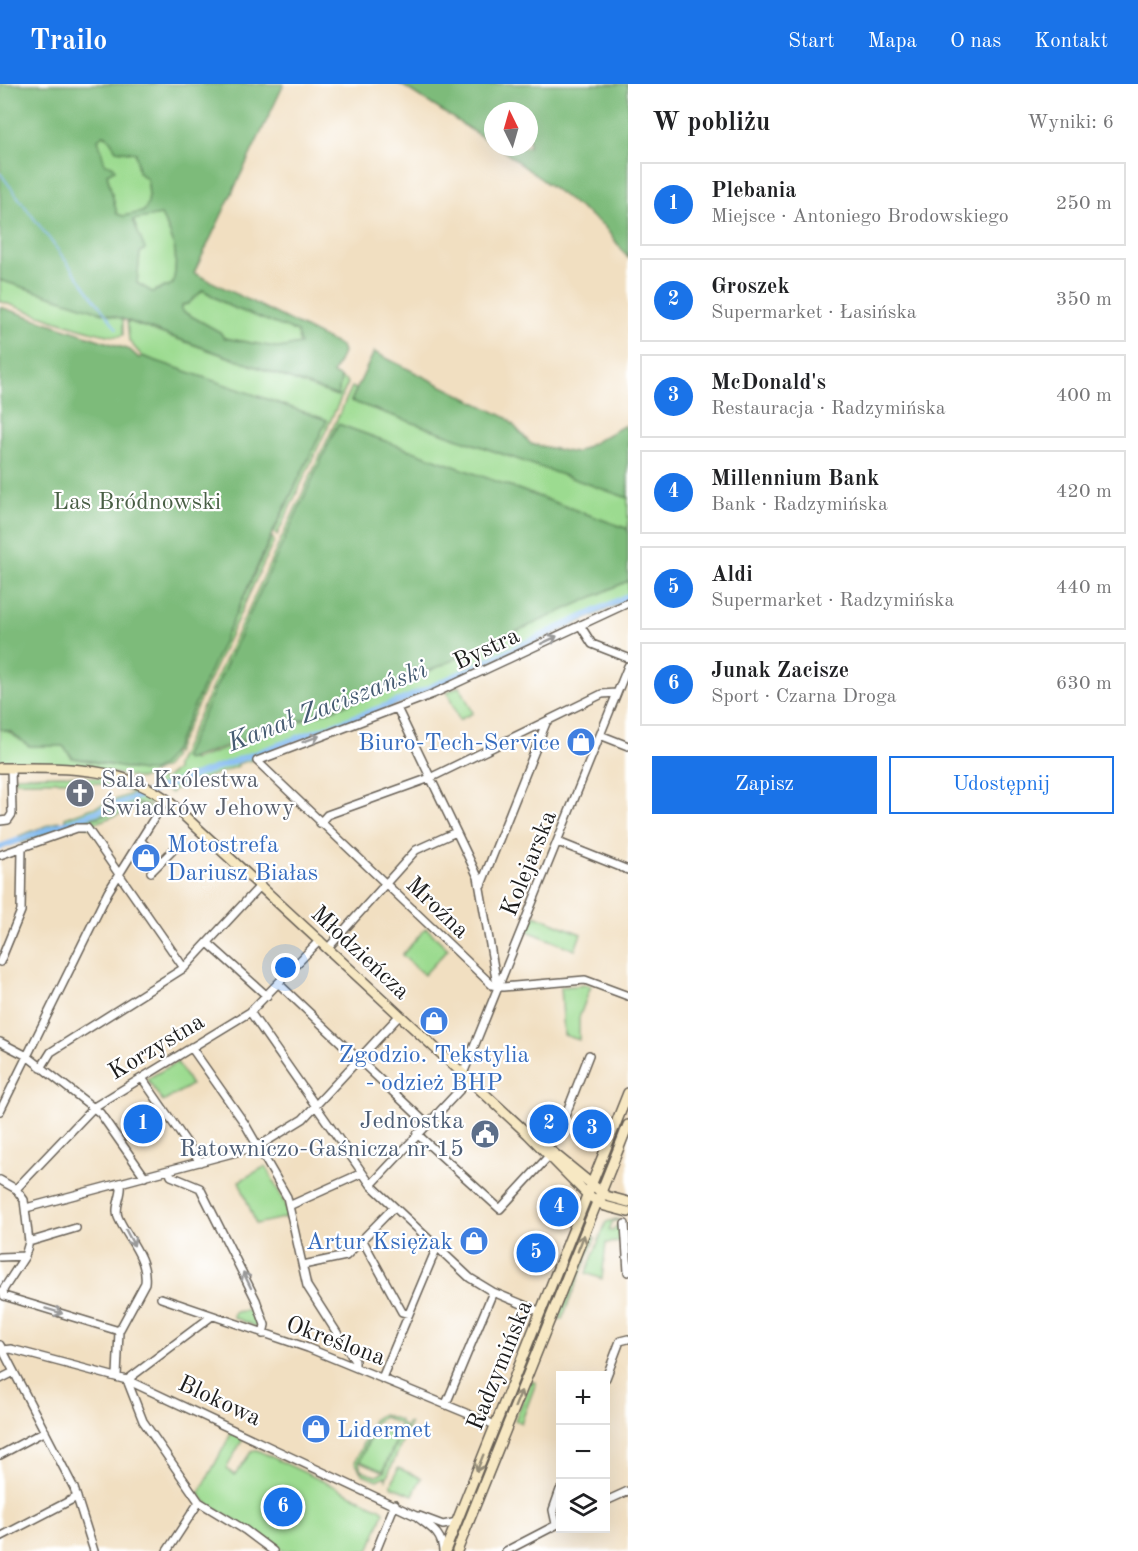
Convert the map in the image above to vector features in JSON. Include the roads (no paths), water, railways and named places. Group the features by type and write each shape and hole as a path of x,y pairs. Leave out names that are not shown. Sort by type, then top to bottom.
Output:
{"main road":[{"name":"Młodzieńcza","path":"0,768 89,769 128,779 163,796 528,1134 548,1157 588,1195 599,1196"},
{"name":"Radzymińska","path":"444,1551 628,1093"},
{"name":"Radzymińska","path":"457,1551 628,1125"},
{"name":"Młodzieńcza","path":"528,1134 545,1144 592,1185 599,1196"},
{"path":"599,1196 628,1202"},
{"path":"599,1196 609,1208 628,1212"}],"street":[{"name":"Bystra","path":"257,761 397,708 628,603"},
{"path":"580,625 592,644 628,658"},
{"name":"Kolejarska","path":"466,1077 499,987 628,666"},
{"path":"320,823 327,815 430,778 606,692 616,693"},
{"path":"397,708 480,885 496,979"},
{"path":"480,885 546,723"},
{"path":"600,735 628,746"},
{"name":"Mroźna","path":"257,761 492,985 499,987"},
{"path":"0,821 8,820 12,814 11,768"},
{"path":"0,1111 120,872 163,796"},
{"path":"0,855 80,827 89,830 184,968"},
{"path":"328,948 416,850 456,832"},
{"path":"140,840 161,862"},
{"path":"558,842 628,870"},
{"path":"151,872 178,845"},
{"path":"0,962 21,911 22,847"},
{"path":"41,1068 51,1052 184,968 261,885"},
{"name":"Korzystna","path":"16,1189 94,1107 250,1011 320,940"},
{"path":"208,943 267,996"},
{"path":"499,987 585,980 628,996"},
{"path":"279,984 427,1124"},
{"path":"250,1011 371,1185 470,1278 493,1292 541,1311"},
{"path":"26,1208 259,1146 303,1119 400,1015"},
{"path":"0,1042 27,1056 94,1107 145,1177"},
{"path":"191,1047 259,1146 291,1205 308,1289 355,1361 355,1366"},
{"path":"545,1144 562,1124 589,1055"},
{"path":"371,1185 466,1077"},
{"path":"142,1078 200,1162"},
{"path":"417,1134 500,1209 548,1157"},
{"path":"169,1170 171,1176 200,1188 256,1300 266,1325 263,1334"},
{"path":"291,1205 362,1173"},
{"path":"0,1180 16,1189 24,1200 29,1242 25,1256 3,1290 4,1296 118,1330"},
{"path":"117,1376 118,1330 145,1283 146,1276 144,1264 117,1214 121,1184"},
{"path":"303,1265 346,1256 363,1241 393,1207"},
{"path":"626,1224 628,1272"},
{"path":"29,1242 76,1228"},
{"path":"363,1241 402,1312 408,1314"},
{"path":"382,1378 437,1247"},
{"path":"0,1257 25,1256"},
{"path":"446,1404 493,1292"},
{"name":"Określona","path":"161,1298 355,1366 495,1425"},
{"path":"212,1316 127,1380 143,1421 198,1502 253,1535 273,1551"},
{"path":"609,1371 624,1340"},
{"path":"1,1347 77,1497 94,1551"},
{"name":"Blokowa","path":"1,1347 127,1380 395,1504 437,1532 444,1551"},
{"path":"0,1378 14,1372"},
{"path":"0,1455 45,1431"},
{"path":"610,1499 628,1491"},
{"path":"0,1537 77,1497"},
{"path":"167,1551 198,1502"},
{"path":"556,1502 553,1510 556,1516"},
{"path":"376,1551 395,1504"},
{"name":"Blokowa","path":"416,1516 443,1525 457,1522"},
{"path":"506,1551 556,1525"}],"waterway":[{"path":"0,173 117,329"},
{"name":"Kanał Zaciszański","path":"0,847 407,698 628,596"}],"place":[{"name":"Biuro-Tech-Service","path":"581,742"},
{"name":"Sala Królestwa Świadków Jehowy","path":"80,793"},
{"name":"Motostrefa Dariusz Białas","path":"146,858"},
{"name":"Zgodzio. Tekstylia - odzież BHP","path":"434,1021"},
{"name":"Plebania","path":"143,1124"},
{"name":"Groszek","path":"549,1124"},
{"name":"McDonald's","path":"592,1129"},
{"name":"Jednostka Ratowniczo-Gaśnicza nr 15","path":"485,1134"},
{"name":"Millennium Bank","path":"559,1207"},
{"name":"Artur Księżak","path":"474,1241"},
{"name":"Aldi","path":"536,1253"},
{"name":"Lidermet","path":"316,1429"},
{"name":"Junak Zacisze","path":"283,1507"}],"park label":[{"name":"Las Bródnowski","path":"137,501"}]}
